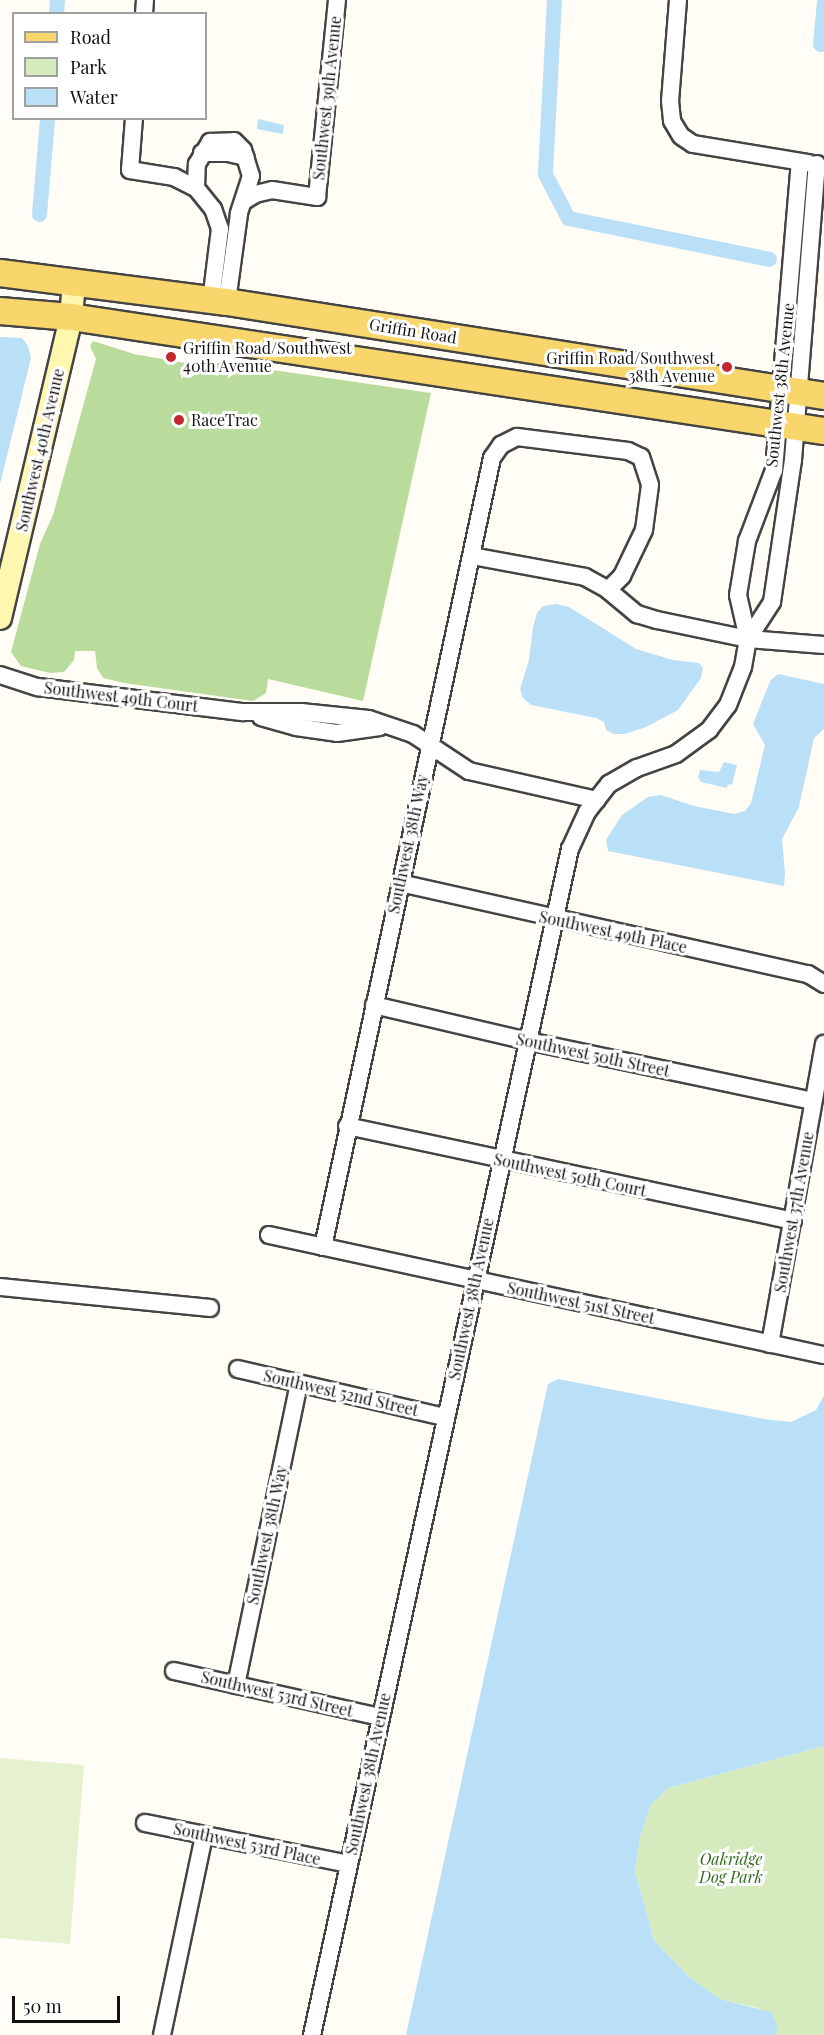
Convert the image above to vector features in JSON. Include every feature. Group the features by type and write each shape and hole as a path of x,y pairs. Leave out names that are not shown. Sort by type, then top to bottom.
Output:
{"main road":[{"name":"Griffin Road","path":"0,273 219,301 801,393"},
{"path":"0,311 71,317 824,432"}],"street":[{"name":"Southwest 39th Avenue","path":"272,190 317,197 337,0"},
{"path":"678,0 670,101 675,128 681,136 693,144 821,164"},
{"path":"134,120 130,170 174,177 196,188 213,209 220,229 219,301"},
{"path":"174,177 199,158 210,142 234,141 240,144 246,157 251,176 230,268 219,301"},
{"path":"196,188 199,158"},
{"name":"Southwest 38th Avenue","path":"800,162 801,393"},
{"name":"Southwest 38th Avenue","path":"312,2035 570,849 587,812 609,784 636,768 676,754 709,730 728,705 743,668 748,639 738,595 747,541 774,470 787,426 801,393 821,164"},
{"path":"251,176 272,190"},
{"path":"244,201 255,194 272,190"},
{"name":"Southwest 40th Avenue","path":"0,618 71,317 74,282"},
{"name":"Southwest 38th Avenue","path":"748,639 772,602 787,426"},
{"name":"Southwest 38th Way","path":"323,1247 347,1126 492,458 501,445 517,437 628,451 641,457 650,485 644,530 622,576 608,590"},
{"path":"471,556 585,577 608,590 637,614 748,639 824,645"},
{"name":"Southwest 49th Court","path":"0,675 38,687 243,712 301,712 369,719 408,732 469,771 597,800"},
{"name":"Southwest 49th Place","path":"400,883 553,919 808,974 824,984"},
{"name":"Southwest 50th Street","path":"374,1005 528,1041 813,1101"},
{"name":"Southwest 37th Avenue","path":"770,1344 824,1044"},
{"name":"Southwest 50th Court","path":"347,1126 501,1161 793,1221"},
{"name":"Southwest 51st Street","path":"269,1234 823,1355"},
{"path":"0,1287 210,1308"},
{"name":"Southwest 52nd Street","path":"238,1369 445,1417"},
{"name":"Southwest 38th Way","path":"236,1685 299,1384"},
{"name":"Southwest 53rd Street","path":"174,1671 380,1717"},
{"name":"Southwest 53rd Place","path":"145,1823 349,1864"},
{"path":"162,2035 204,1835"}],"green space":[{"path":"93,341 134,354 185,363 225,363 431,393 363,701 268,679 266,693 253,701 124,683 103,678 97,668 95,651 75,651 74,660 64,672 50,673 21,666 11,652 40,544 53,515 96,359 90,346"},
{"name":"Oakridge Dog Park","path":"824,1746 824,2035 776,2035 778,2029 758,2008 720,1999 689,1977 654,1940 635,1871 640,1838 650,1806 668,1788"},
{"path":"0,1758 84,1765 70,1944 0,1938"}],"water":[{"path":"258,119 284,125 283,134 257,129"},
{"path":"0,337 22,338 28,346 31,358 0,484"},
{"path":"556,604 569,607 636,649 673,660 699,663 703,668 701,678 678,710 646,727 625,734 614,734 606,730 604,722 596,718 531,705 523,698 520,689 529,660 533,627 537,613 543,606"},
{"path":"778,674 824,684 824,729 814,738 799,807 782,839 784,886 608,851 606,840 622,815 648,797 661,795 694,806 734,814 745,811 751,803 765,745 753,724 770,681"},
{"path":"724,762 737,765 732,785 728,784 727,788 701,782 698,777 700,770 719,772"},
{"path":"558,1379 764,1419 791,1422 816,1410 824,1395 824,1746 668,1788 650,1806 640,1838 635,1871 654,1940 689,1977 720,1999 771,2012 778,2029 776,2035 406,2035 548,1384"}],"waterway":[{"path":"56,12 57,0"},
{"path":"554,0 545,174 568,218 769,259"},
{"path":"820,44 824,1"},
{"path":"39,214 47,120"}],"place":[{"name":"Griffin Road/Southwest 40th Avenue","path":"171,357"},
{"name":"Griffin Road/Southwest 38th Avenue","path":"727,367"},
{"name":"RaceTrac","path":"179,420"}]}
